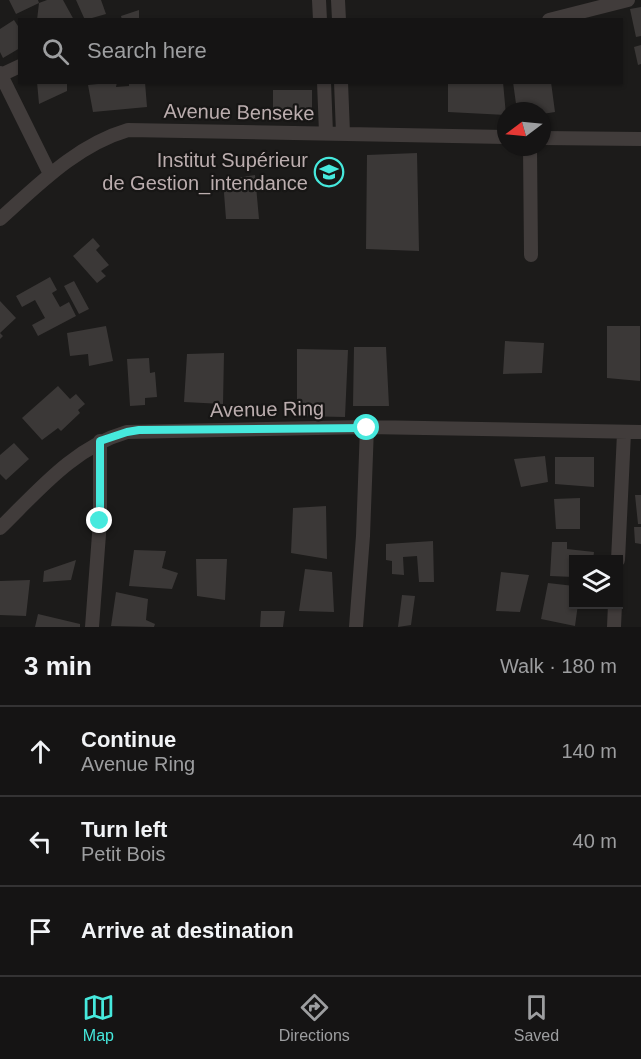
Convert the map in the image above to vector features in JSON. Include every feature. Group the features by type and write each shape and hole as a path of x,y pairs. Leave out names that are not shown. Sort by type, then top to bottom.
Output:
{"street":[{"path":"319,0 320,18"},
{"path":"338,0 339,18"},
{"path":"554,18 588,5 628,0"},
{"path":"18,67 1,74 50,174"},
{"path":"324,84 326,133"},
{"path":"341,84 343,133"},
{"name":"Avenue Benseke","path":"0,219 50,174 93,144 128,130 497,137"},
{"path":"551,138 641,139"},
{"path":"530,156 531,255"},
{"path":"356,627 363,536 367,428"},
{"name":"Avenue Ring","path":"0,528 70,461 100,441 139,430 367,428 641,432"},
{"path":"618,555 624,433"},
{"path":"92,627 100,521 100,441"},
{"path":"614,627 615,609"}],"building":[{"path":"9,0 38,0 39,3 16,14"},
{"path":"47,0 63,0 73,18 37,18 39,3"},
{"path":"76,0 101,0 106,14 84,18"},
{"path":"641,7 641,36 636,37 630,9"},
{"path":"139,10 139,18 122,18 121,16"},
{"path":"14,20 18,26 18,49 3,58 0,52 0,29"},
{"path":"641,45 641,64 638,65 634,47"},
{"path":"37,84 67,84 67,91 39,104"},
{"path":"117,84 116,87 145,84 147,107 93,112 88,85"},
{"path":"448,84 503,84 505,102 497,102 497,115 448,112"},
{"path":"513,84 551,84 555,112 551,113 551,102 516,102"},
{"path":"273,90 312,90 312,109 273,109"},
{"path":"417,153 419,251 366,249 367,155"},
{"path":"255,175 259,219 226,219 223,180"},
{"path":"93,238 100,246 96,250 109,265 101,271 106,276 97,283 73,256"},
{"path":"50,277 57,290 52,293 60,307 69,302 76,316 38,336 32,325 45,318 35,300 22,307 16,296"},
{"path":"74,281 89,309 79,314 64,286"},
{"path":"0,301 16,318 0,333"},
{"path":"106,326 113,361 89,366 88,354 70,356 67,333"},
{"path":"607,326 640,326 640,381 607,378"},
{"path":"505,341 544,343 542,373 503,374"},
{"path":"354,347 386,347 389,406 353,406"},
{"path":"297,349 348,350 345,417 297,416"},
{"path":"224,353 223,404 184,402 187,354"},
{"path":"149,358 150,373 155,372 157,397 145,398 145,405 130,406 127,359"},
{"path":"58,386 70,399 76,394 85,404 78,410 80,413 61,431 58,428 42,440 22,418"},
{"path":"14,443 29,459 6,480 0,474 0,455"},
{"path":"545,456 548,482 521,487 514,459"},
{"path":"555,457 594,457 594,487 555,484"},
{"path":"635,495 641,495 641,524 638,524"},
{"path":"580,498 580,529 556,529 554,499"},
{"path":"326,506 327,559 291,553 293,508"},
{"path":"634,527 641,527 641,544 635,543"},
{"path":"433,541 434,582 419,582 417,556 403,557 404,575 392,574 392,561 386,560 386,544"},
{"path":"552,542 567,542 567,549 594,552 594,555 569,555 569,577 550,576"},
{"path":"134,550 166,551 162,568 178,573 172,589 129,586"},
{"path":"196,559 227,559 225,600 197,596"},
{"path":"76,560 71,580 43,582 44,571"},
{"path":"305,569 332,572 334,612 299,611"},
{"path":"501,572 529,575 520,612 496,611"},
{"path":"30,580 26,616 0,615 0,581"},
{"path":"548,583 569,585 569,609 577,609 575,626 541,619"},
{"path":"116,592 148,599 146,620 155,624 154,627 111,626"},
{"path":"402,595 415,596 411,625 398,627"},
{"path":"261,611 285,611 283,627 260,627"},
{"path":"38,614 80,624 80,627 35,627"}],"place":[{"name":"Institut Supérieur de Gestion_intendance","path":"329,172"}],"route":[{"path":"100,521 100,441 139,430 367,428"}]}
